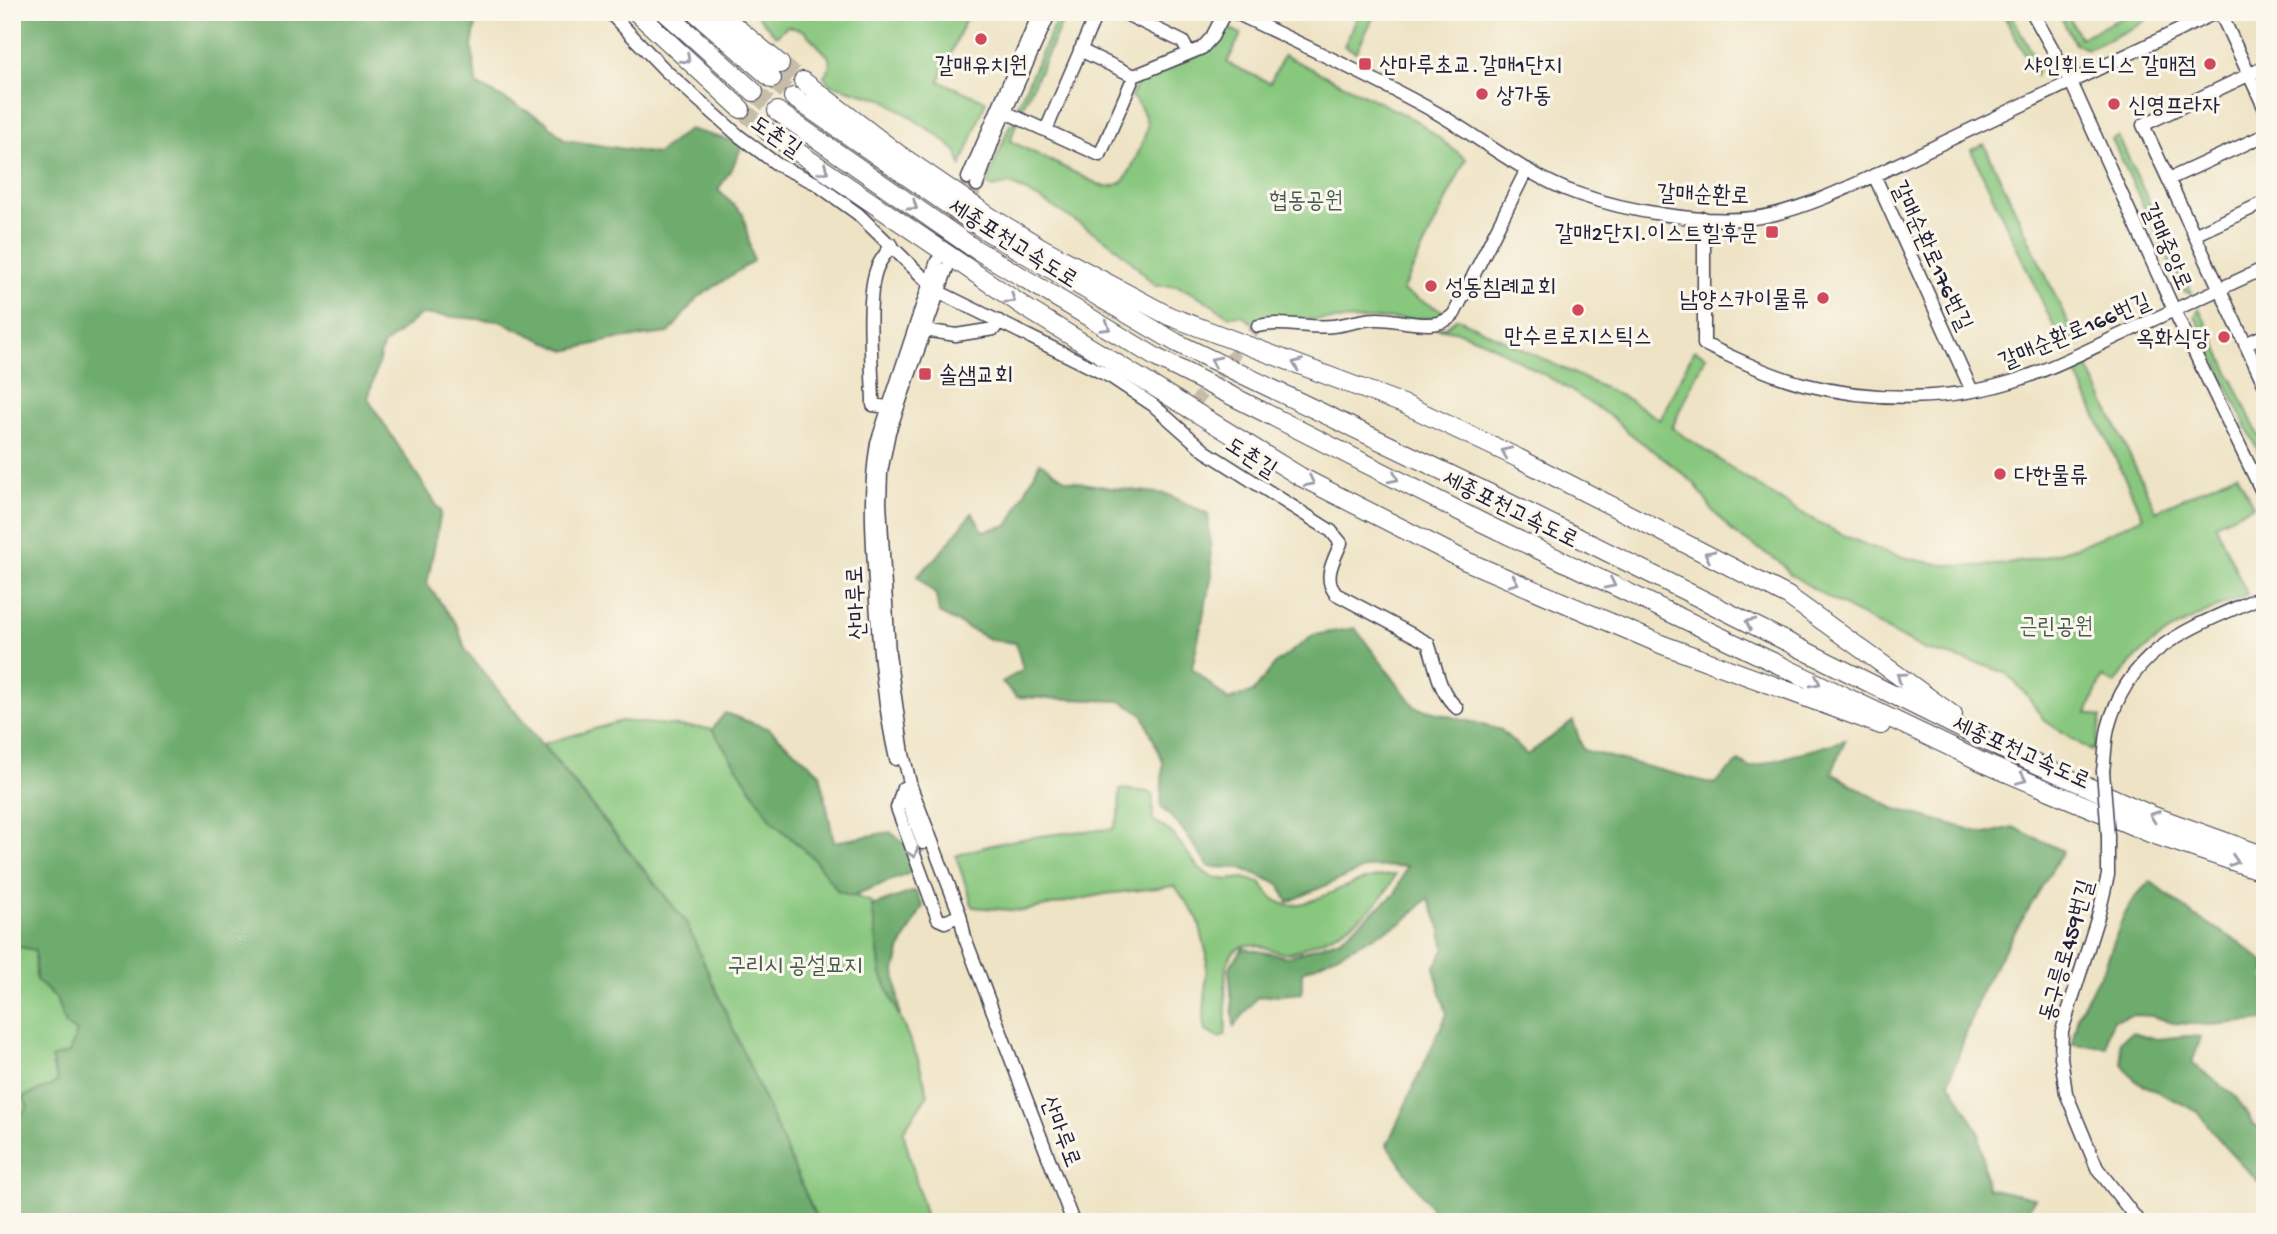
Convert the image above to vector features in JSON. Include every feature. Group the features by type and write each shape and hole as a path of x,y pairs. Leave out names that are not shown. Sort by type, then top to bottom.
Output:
{"highway":[{"path":"636,12 741,109"},
{"path":"664,12 754,92"},
{"path":"695,12 776,72 718,12"},
{"path":"803,81 897,153 989,216 1042,248 1169,316 1406,405 1530,464 1788,596 1996,746"},
{"name":"세종포천고속도로","path":"793,97 982,229 1177,343 1510,503 1996,746 2151,815 2265,856"},
{"name":"세종포천고속도로","path":"777,111 972,247 1157,358 1483,523 1986,764 2152,834 2265,872"},
{"path":"767,131 1026,308 1301,477 1466,561 1651,640 1986,764"}],"street":[{"name":"도촌길","path":"609,12 666,71 739,136 778,165 826,191 858,214 929,282"},
{"path":"1040,12 973,182 1050,12"},
{"path":"1046,130 1097,12"},
{"path":"1122,12 1183,41 1189,53"},
{"path":"1006,112 1100,155 1134,76 1208,44 1224,12"},
{"name":"갈매순환로","path":"1234,12 1385,84 1527,169 1575,193 1640,211 1704,218 1753,218 1798,208 1874,175 2218,12"},
{"name":"갈매중앙로","path":"2032,12 2071,82 2174,310 2265,498"},
{"path":"2218,12 2265,109"},
{"path":"1080,50 1134,76"},
{"path":"2265,67 2143,125 2265,386"},
{"path":"2169,179 2265,135"},
{"path":"1258,326 1271,323 1333,326 1376,318 1433,324 1448,320 1454,314 1527,169"},
{"name":"갈매순환로176번길","path":"1874,175 1972,391"},
{"path":"2194,235 2265,202"},
{"name":"갈매순환로166번길","path":"1704,218 1704,344 1771,374 1848,393 1910,396 1972,391 2022,378 2265,268"},
{"path":"892,245 877,268 873,288 872,326 873,405 893,407"},
{"name":"산마루로","path":"919,329 939,292 942,265 929,282 919,329 875,452 870,503 878,647 891,738 903,788 965,938 1073,1222"},
{"name":"도촌길","path":"939,292 1111,377 1180,421 1205,451 1339,538 1341,543 1328,578 1331,588 1336,594 1428,643 1439,684 1446,698 1457,708"},
{"path":"919,329 956,335 993,329 999,321"},
{"path":"2245,344 2265,335"},
{"name":"산마루로","path":"893,407 881,472 880,503 889,654 903,754 911,787 956,917"},
{"name":"동구릉로459번길","path":"2139,1222 2097,1168 2066,1093 2061,1057 2062,1031 2099,913 2108,875 2103,771 2108,730 2118,700 2143,663 2166,642 2265,595"}],"green space":[{"path":"12,12 478,12 472,46 476,84 544,120 565,140 657,154 689,129 743,144 718,190 743,214 753,261 696,299 669,333 611,340 566,351 500,321 421,314 383,346 368,399 441,512 427,584 457,625 466,651 686,922 818,1222 12,1222 12,1114 23,1113 28,1107 23,1097 53,1085 58,1080 51,1058 69,1053 77,1032 65,1025 56,998 36,980 35,950 12,945"},
{"path":"754,12 969,12 939,81 986,101 961,166 957,152 940,137 885,100 829,84 824,76 830,68 829,57 804,31 787,26 776,36"},
{"path":"1060,12 1067,12 1021,111 1018,105"},
{"path":"1360,12 1376,12 1356,52 1344,46"},
{"path":"2002,12 2010,12 2039,66 2036,75"},
{"path":"2058,12 2066,12 2080,38 2134,12 2157,12 2137,26 2088,49 2075,44"},
{"name":"협동공원","path":"1228,28 1241,34 1227,63 1270,83 1284,55 1417,121 1466,159 1402,291 1447,313 1438,318 1318,320 1270,316 1252,323 1242,315 1228,316 1178,286 1155,286 1109,242 1040,199 1011,184 993,188 987,184 1010,124 1017,121 1010,141 1102,186 1121,183 1134,163 1147,125 1144,114 1131,97 1137,84 1145,77 1206,52 1222,30"},
{"path":"2118,136 2192,293 2183,291 2112,139"},
{"path":"1984,144 2078,344 2065,350 1971,150"},
{"path":"2199,308 2265,450 2265,466 2195,316"},
{"name":"근린공원","path":"1457,318 1630,400 1660,420 1694,350 1706,356 1672,428 1802,513 1845,536 1890,553 1938,564 1989,566 2044,557 2107,534 2143,517 2074,369 2086,363 2156,511 2237,473 2253,506 2215,524 2247,594 2191,620 2157,640 2142,652 2115,684 2102,677 2087,713 2101,717 2095,748 2091,751 2044,720 2026,694 2006,673 1925,650 1790,574 1781,563 1734,533 1713,511 1695,484 1614,419 1559,383 1485,342 1459,332 1431,327 1446,327"},
{"path":"1040,462 1066,480 1167,494 1208,514 1212,575 1192,668 1228,700 1253,692 1276,663 1314,635 1355,628 1415,707 1501,730 1527,755 1573,721 1583,750 1714,784 1739,761 1750,768 1845,740 1832,773 1893,808 1986,834 2013,827 2063,851 1983,986 1949,1081 1979,1132 1987,1188 2035,1198 2021,1222 1825,1222 1800,1216 1800,1222 1436,1222 1432,1209 1387,1145 1447,1014 1434,968 1445,948 1428,898 1403,922 1302,972 1302,993 1257,997 1234,1027 1229,968 1243,948 1288,957 1340,939 1395,894 1407,866 1368,867 1288,902 1279,884 1241,868 1209,867 1181,827 1161,807 1163,762 1143,715 1121,701 1016,697 1002,682 1023,670 1016,643 991,640 939,613 936,595 917,576 937,557 972,513 983,531 1009,525"},
{"path":"725,713 769,729 820,773 834,842 890,832 907,845 914,869 852,896 838,891 813,858 773,822 712,729"},
{"name":"구리시 공설묘지","path":"621,721 712,729 773,822 813,858 838,891 872,902 881,974 918,1059 928,1094 903,1131 927,1222 818,1222 686,922 543,744"},
{"path":"1120,789 1148,792 1153,796 1153,820 1172,833 1199,868 1210,876 1227,880 1244,878 1261,883 1273,898 1284,904 1301,904 1357,882 1395,875 1389,888 1369,910 1331,936 1290,953 1252,945 1236,950 1226,967 1225,1036 1218,1038 1206,1031 1204,1021 1207,955 1198,919 1175,886 1105,894 1023,911 973,907 956,856 1033,837 1113,829 1119,815"},
{"path":"2150,881 2193,915 2239,942 2265,963 2265,1020 2211,1025 2173,1023 2153,1016 2133,1015 2113,1020 2108,1032 2107,1047 2072,1044 2078,1014 2105,966 2123,917 2136,896"},
{"path":"915,891 923,906 901,947 895,971 900,1018 881,974 872,906"},
{"path":"12,945 35,950 49,993 56,998 65,1025 77,1032 69,1053 52,1066 58,1080 53,1085 23,1097 28,1107 23,1113 12,1114"},
{"path":"2133,1032 2156,1039 2201,1037 2192,1063 2236,1097 2253,1124 2265,1130 2265,1189 2221,1142 2197,1111 2136,1081 2122,1064 2120,1041"}],"tunnel":[{"path":"780,64 803,81"},
{"path":"772,79 793,97"},
{"path":"754,92 777,111"},
{"path":"741,109 767,131"},
{"path":"939,257 968,178"},
{"path":"948,264 977,185"},
{"path":"1183,417 1258,326"}],"place":[{"name":"갈매유치원","path":"981,39"},
{"name":"산마루초교.갈매1단지","path":"1365,64"},
{"name":"샤인휘트니스 갈매점","path":"2210,64"},
{"name":"상가동","path":"1482,94"},
{"name":"신영프라자","path":"2114,104"},
{"name":"갈매2단지.이스트힐후문","path":"1772,232"},
{"name":"성동침례교회","path":"1431,286"},
{"name":"남양스카이물류","path":"1823,298"},
{"name":"만수르로지스틱스","path":"1578,310"},
{"name":"옥화식당","path":"2224,337"},
{"name":"솔샘교회","path":"925,374"},
{"name":"다한물류","path":"2000,474"}]}
